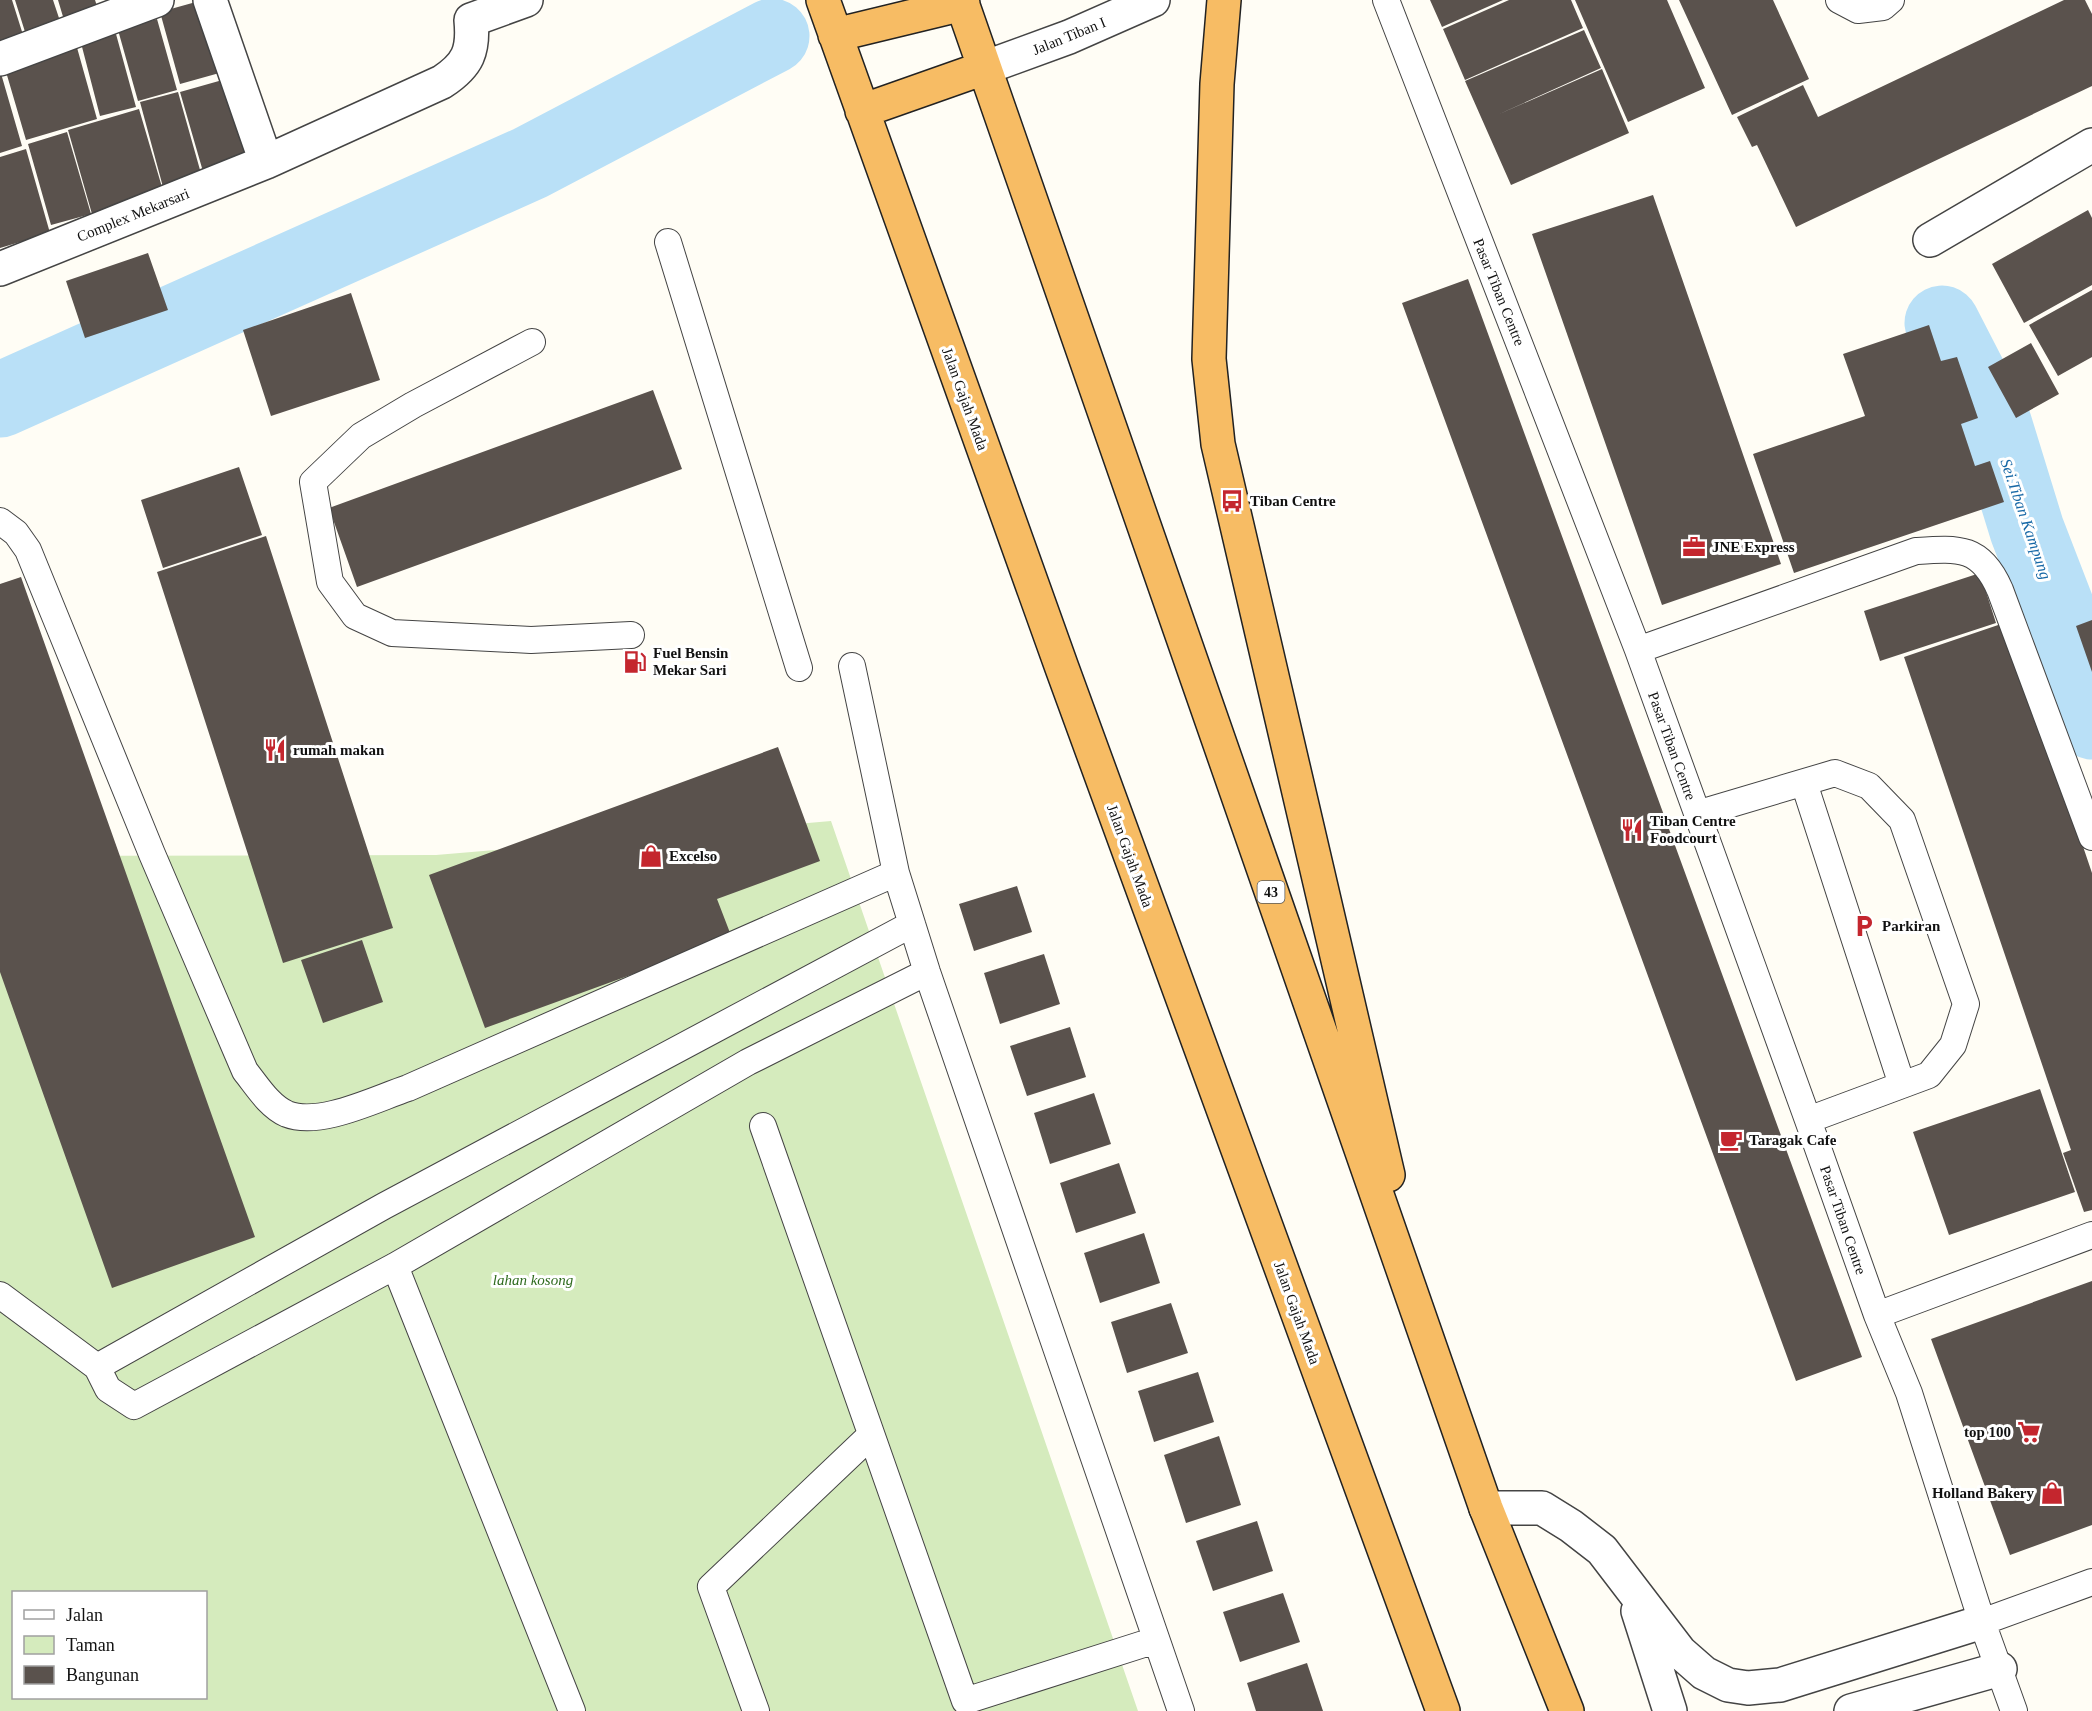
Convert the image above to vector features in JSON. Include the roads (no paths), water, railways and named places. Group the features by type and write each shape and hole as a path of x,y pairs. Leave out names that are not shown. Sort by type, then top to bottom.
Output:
{"highway":[{"name":"Jalan Gajah Mada","path":"823,0 1062,668 1443,1711"},
{"path":"1224,0 1217,84 1209,359 1218,444 1429,1347"},
{"path":"835,35 965,1 984,68 862,111"},
{"name":"43","path":"984,68 1485,1509 1567,1711"}],"street":[{"path":"0,59 157,0"},
{"path":"210,0 266,162"},
{"name":"Complex Mekarsari","path":"0,269 266,162 441,82 453,75 467,60 473,39 467,10 526,0"},
{"name":"Jalan Tiban I","path":"984,68 1069,37 1153,0"},
{"path":"1930,240 2092,144"},
{"path":"1485,1509 1542,1508 1571,1526 1602,1550 1680,1652 1704,1673 1728,1685 1748,1688 1780,1685 1982,1622"},
{"path":"1631,1590 1670,1711"},
{"path":"1851,1711 2000,1669"}],"lane":[{"name":"Pasar Tiban Centre","path":"1386,0 1638,650 1877,1315 1909,1393 1982,1622 2014,1711"},
{"path":"1839,0 1858,10 1883,7 1891,0"},
{"path":"668,242 799,668"},
{"path":"532,342 413,405 361,436 313,482 330,582 355,616 392,633 531,640 631,635"},
{"path":"0,521 16,533 28,550 152,854 245,1071 265,1097 286,1113 309,1119 332,1115 408,1088 896,873"},
{"path":"1638,650 1916,551 1953,549 1969,552 1983,561 1993,574 2000,590 2092,837"},
{"path":"852,666 896,873 927,972 1181,1711"},
{"path":"1697,814 1835,774 1869,786 1902,820 1966,1004 1953,1045 1929,1075 1808,1120"},
{"path":"1804,783 1902,1085"},
{"path":"97,1367 384,1206 912,924"},
{"path":"0,1295 97,1367 108,1389 134,1406 395,1266 748,1062 927,972"},
{"path":"763,1126 967,1706 1156,1640"},
{"path":"1877,1315 2092,1235"},
{"path":"395,1266 572,1711"},
{"path":"756,1711 711,1587 871,1435"},
{"path":"1982,1622 2092,1582"}],"waterway":[{"path":"0,400 530,163 772,36"},
{"name":"Sei.Tiban Kampung","path":"1942,323 1995,426 2027,530 2073,649 2092,722"}],"place":[{"name":"Tiban Centre","path":"1232,501"},
{"name":"JNE Express","path":"1694,547"},
{"name":"Fuel Bensin Mekar Sari","path":"635,662"},
{"name":"rumah makan","path":"275,750"},
{"name":"Tiban Centre Foodcourt","path":"1632,830"},
{"name":"Excelso","path":"651,856"},
{"name":"Parkiran","path":"1864,926"},
{"name":"Taragak Cafe","path":"1731,1140"},
{"name":"top 100","path":"2029,1432"},
{"name":"Holland Bakery","path":"2052,1493"}],"park label":[{"name":"lahan kosong","path":"533,1280"}]}
